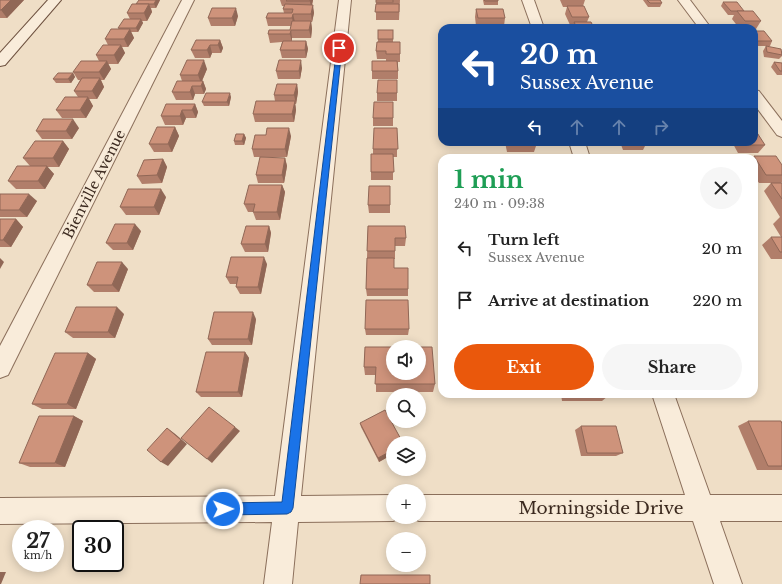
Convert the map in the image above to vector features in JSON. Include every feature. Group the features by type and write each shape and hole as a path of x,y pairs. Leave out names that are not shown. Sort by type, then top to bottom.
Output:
{"street":[{"path":"0,62 55,0"},
{"name":"Bienville Avenue","path":"0,368 188,0"},
{"path":"278,584 345,0"},
{"path":"528,0 537,24"},
{"path":"684,0 702,24"},
{"path":"758,99 782,132"},
{"path":"664,398 728,584"},
{"path":"0,511 386,508"},
{"name":"Morningside Drive","path":"426,508 782,508"}],"building":[{"path":"0,0 11,0 0,10"},
{"path":"139,0 156,0 154,4 136,4"},
{"path":"310,0 310,1 286,1"},
{"path":"376,0 393,0 393,2 376,2"},
{"path":"484,0 498,0 498,1 485,1"},
{"path":"647,0 660,0 662,3 650,3"},
{"path":"723,2 737,2 744,11 731,11"},
{"path":"132,4 149,4 144,13 127,13"},
{"path":"285,4 313,5 311,14 293,14 292,18 266,18 268,13 292,13 293,9 283,9"},
{"path":"376,4 399,4 399,12 375,12"},
{"path":"567,6 584,6 589,17 572,17"},
{"path":"212,8 236,8 232,18 208,18"},
{"path":"476,9 503,9 505,18 478,18"},
{"path":"737,11 753,11 761,21 745,21"},
{"path":"124,19 141,19 136,28 118,28"},
{"path":"292,21 311,21 309,30 291,30 290,34 268,34 269,30 290,30"},
{"path":"574,22 591,22 592,24 575,24"},
{"path":"111,29 130,29 124,39 105,39"},
{"path":"378,30 393,30 393,39 378,39"},
{"path":"758,31 764,31 772,41 758,41"},
{"path":"196,40 220,40 218,45 210,45 207,50 191,50"},
{"path":"283,41 306,41 305,50 280,50"},
{"path":"377,42 400,42 400,54 386,54 386,51 376,51"},
{"path":"103,45 121,45 114,55 96,55"},
{"path":"766,46 781,49 782,55 767,52"},
{"path":"187,60 204,60 198,75 180,75"},
{"path":"279,60 301,60 299,71 276,71"},
{"path":"81,61 107,61 99,72 73,72"},
{"path":"372,61 397,61 398,71 372,71"},
{"path":"774,62 782,63 782,71 780,71"},
{"path":"58,73 73,73 68,79 53,79"},
{"path":"82,78 100,78 92,91 74,91"},
{"path":"378,80 397,80 397,93 377,93"},
{"path":"177,81 203,81 201,86 192,86 190,92 172,92"},
{"path":"277,84 297,84 294,95 274,95"},
{"path":"206,93 230,93 227,102 202,102"},
{"path":"65,97 88,97 80,110 56,110"},
{"path":"256,101 295,101 292,114 253,114"},
{"path":"374,102 393,102 393,118 373,118"},
{"path":"166,104 195,104 192,110 182,110 180,116 161,116"},
{"path":"43,119 73,119 66,131 36,131"},
{"path":"157,127 175,127 168,144 149,144"},
{"path":"267,128 289,128 285,149 252,149 255,135 266,135"},
{"path":"374,128 397,128 398,149 373,149"},
{"path":"236,134 244,134 242,141 234,141"},
{"path":"758,134 765,145 758,145"},
{"path":"35,141 63,141 53,158 23,158"},
{"path":"371,154 393,154 394,172 371,172"},
{"path":"758,156 776,156 782,165 782,175 766,175 758,162"},
{"path":"260,157 285,158 282,175 256,175"},
{"path":"163,159 157,175 137,176 144,160"},
{"path":"17,166 47,166 38,181 8,181"},
{"path":"771,183 782,183 782,199"},
{"path":"249,185 282,185 277,212 253,212 255,204 244,204"},
{"path":"369,186 390,186 390,205 368,205"},
{"path":"128,189 161,189 154,207 120,207"},
{"path":"0,194 29,194 19,210 0,210"},
{"path":"0,219 16,219 3,240 0,240"},
{"path":"115,224 135,224 127,243 106,243"},
{"path":"246,226 269,226 265,244 241,244"},
{"path":"368,226 405,226 406,238 395,238 395,251 367,251"},
{"path":"771,237 782,237 782,252 780,252"},
{"path":"231,257 264,257 258,287 236,287 238,277 226,277"},
{"path":"367,258 394,258 394,268 408,268 408,289 366,289"},
{"path":"97,262 122,262 112,285 87,285"},
{"path":"366,300 408,300 409,329 365,329"},
{"path":"76,307 117,307 108,332 65,332"},
{"path":"214,312 253,312 248,339 208,339"},
{"path":"365,347 386,347 386,380 426,380 426,347 432,347 435,384 375,384 376,367 364,367"},
{"path":"206,352 245,352 238,392 196,392"},
{"path":"55,353 88,353 67,404 32,404"},
{"path":"209,407 235,427 207,459 181,438"},
{"path":"385,410 386,428 395,428 399,436 386,436 386,454 378,458 360,423"},
{"path":"39,416 74,416 55,463 19,463"},
{"path":"748,421 781,421 782,466 768,466"},
{"path":"581,426 616,426 623,453 587,453"},
{"path":"167,428 181,440 161,462 147,450"},
{"path":"361,575 430,575 430,584 360,584"}],"route":[{"path":"223,509 287,508 339,48"}]}
